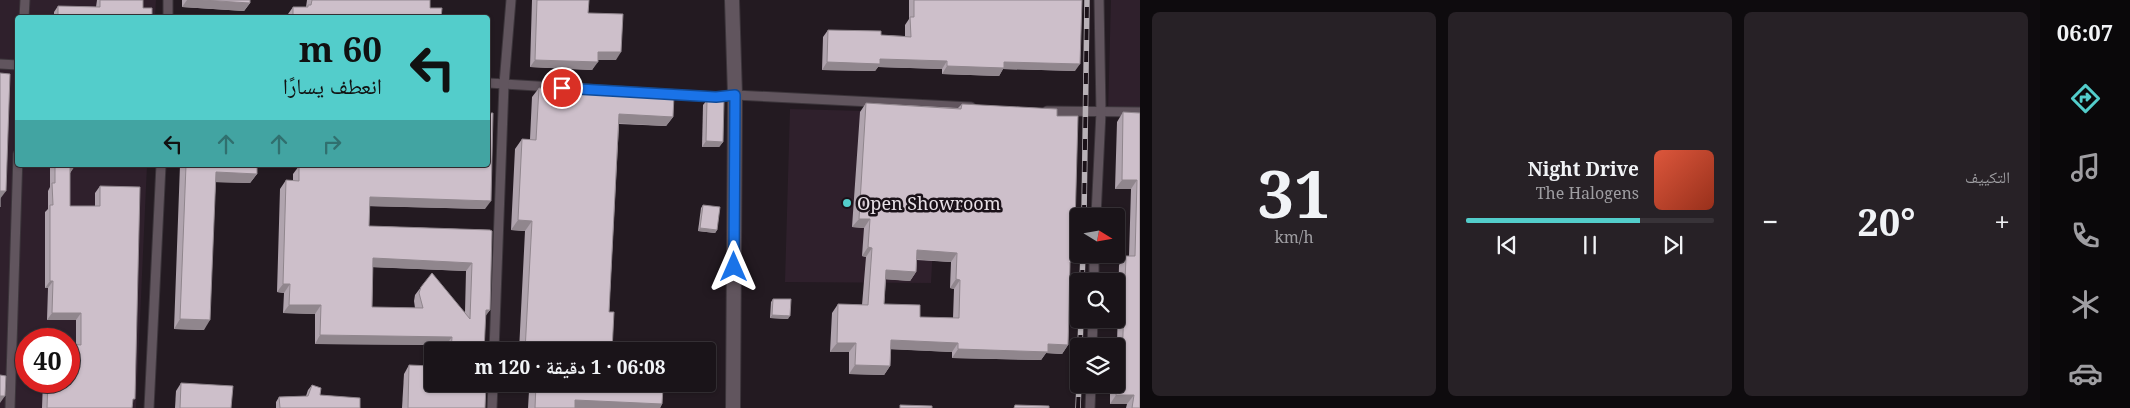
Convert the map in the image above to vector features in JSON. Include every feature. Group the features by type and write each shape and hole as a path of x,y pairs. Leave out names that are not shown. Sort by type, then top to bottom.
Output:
{"street":[{"path":"732,0 735,95 734,367 732,408"}],"lane":[{"path":"24,15 26,0"},
{"path":"168,0 168,15"},
{"path":"494,342 504,84 512,0"},
{"path":"1096,208 1101,112 1099,0"},
{"path":"0,64 15,65"},
{"path":"490,83 716,97 735,95 978,107"},
{"path":"1037,110 1140,112"},
{"path":"10,408 18,167"},
{"path":"149,408 161,167"},
{"path":"492,392 492,408"},
{"path":"1090,408 1091,393"}],"shaded area":[{"path":"0,0 156,0 155,15 15,15 15,167 147,167 136,408 0,408"},
{"path":"1111,0 1140,0 1140,114 1108,114"},
{"path":"790,109 940,113 931,283 785,282"}],"building":[{"path":"100,0 143,0 143,8 152,8 152,15 58,15 58,6 100,7"},
{"path":"202,0 250,0 250,3"},
{"path":"312,0 430,0 430,8 442,8 441,15 293,15 293,7 308,7 308,5 311,5"},
{"path":"537,0 589,0 588,13 623,14 621,52 598,52 598,62 535,60"},
{"path":"914,0 1082,0 1080,64 1004,62 1004,68 947,66 947,61 880,59 880,64 827,62 828,30 881,31 881,35 911,37 910,17 914,17"},
{"path":"0,73 10,74 6,191 0,191"},
{"path":"539,88 674,95 673,117 619,114 609,312 614,312 612,342 525,342 532,221 518,220 522,139 536,140"},
{"path":"707,100 724,100 723,142 706,141"},
{"path":"866,103 961,109 962,104 1057,109 1057,116 1078,116 1075,208 1070,208 1068,345 1048,344 1048,352 958,349 958,343 891,340 890,366 855,365 856,343 837,343 838,304 868,305 872,248 868,247 870,219 859,219","holes":["917,250 957,253 956,279 960,280 959,318 920,317 920,305 884,304 886,270 916,272"]},
{"path":"1123,112 1140,113 1140,408 1132,408 1134,395 1116,395 1116,393 1125,393 1125,338 1123,338 1123,328 1125,328 1126,256 1135,256 1137,180 1122,180"},
{"path":"490,113 493,113 491,201 370,197 369,226 492,231 490,310 486,310 484,342 452,342 452,337 320,335 321,305 289,305 290,284 283,284 286,180 299,181 299,167 490,167","holes":["373,258 472,263 470,319 432,273 421,287 419,293 423,308 372,307"]},
{"path":"55,167 70,167 70,206 100,206 100,186 140,187 135,399 133,399 132,408 47,408 48,393 80,393 81,313 52,313 53,281 50,281 50,205 53,205 52,183 55,183"},
{"path":"186,167 257,167 257,174 216,172 210,320 180,319"},
{"path":"703,205 720,207 717,230 700,228"},
{"path":"773,299 791,299 790,316 772,315"},
{"path":"409,365 424,366 424,392 486,392 485,408 408,408"},
{"path":"0,375 6,376 5,396 0,396"},
{"path":"181,383 233,386 231,408 180,408"},
{"path":"312,385 321,388 320,395 360,398 360,408 280,408 279,397 308,396"},
{"path":"536,392 663,392 662,404 575,400 575,408 535,408"},
{"path":"900,405 932,406 932,408 900,408"},
{"path":"1015,405 1049,406 1049,408 1014,408"}],"railway":[{"path":"1084,208 1087,0"},
{"path":"1082,273 1083,263"},
{"path":"1080,338 1081,328"},
{"path":"1078,408 1079,393"}],"place":[{"name":"Open Showroom","path":"847,203"}],"route":[{"path":"562,88 716,97 735,95 734,267"}]}
